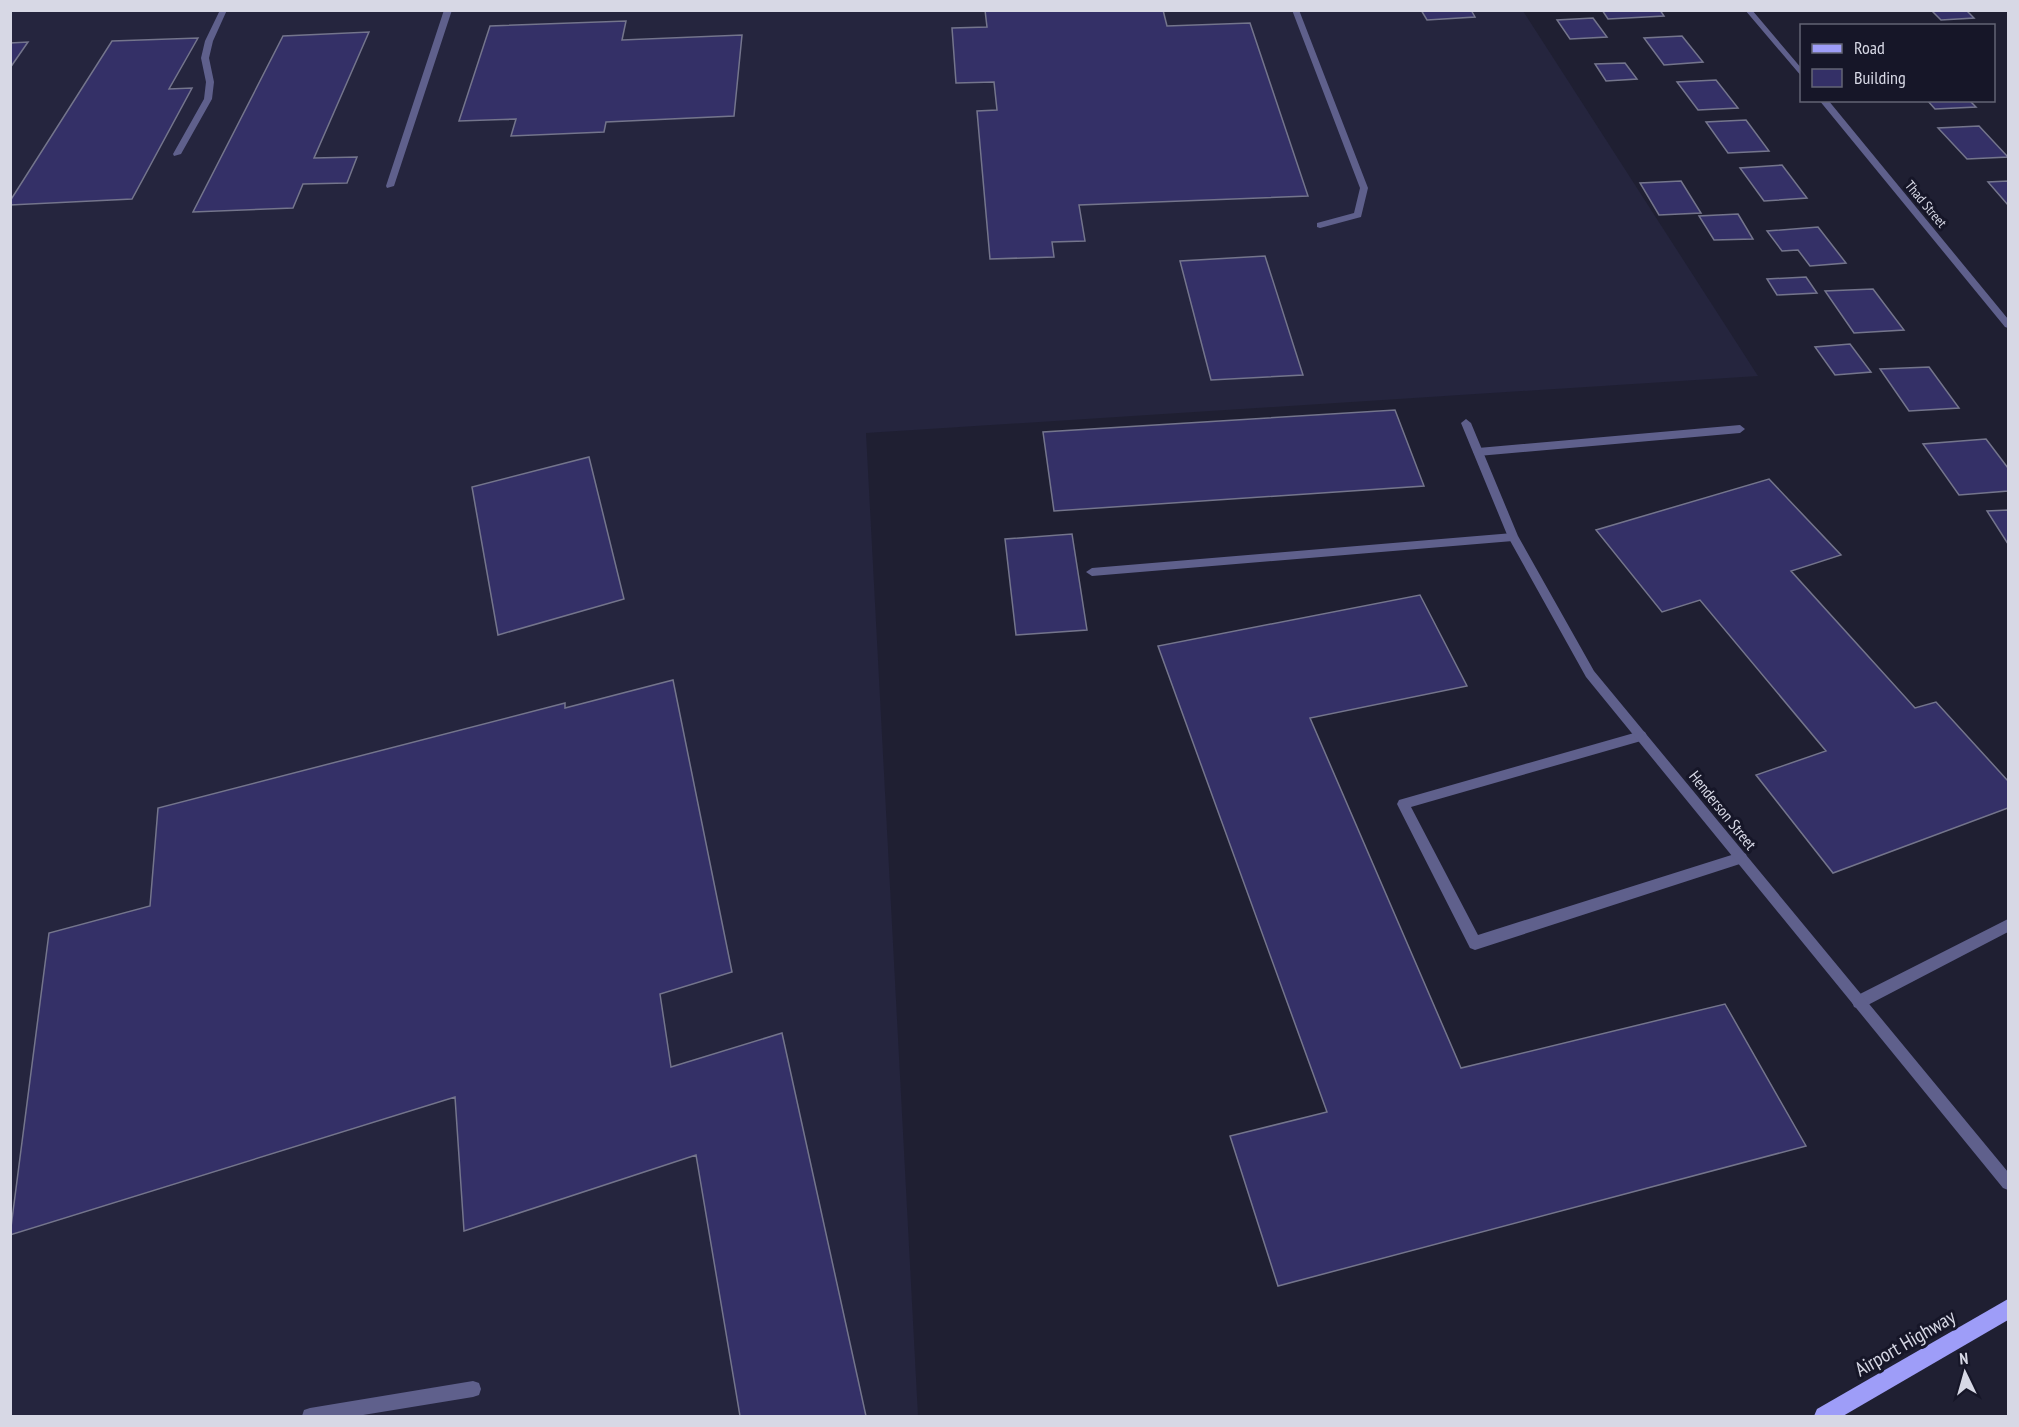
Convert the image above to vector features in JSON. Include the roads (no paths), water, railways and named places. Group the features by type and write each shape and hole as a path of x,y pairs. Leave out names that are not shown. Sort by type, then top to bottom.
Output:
{"main road":[{"name":"Airport Highway","path":"1824,1416 2008,1309"}],"street":[{"path":"177,154 208,99 210,81 205,58 209,41 224,10"},
{"path":"390,186 448,10"},
{"path":"1295,10 1364,188 1358,215 1320,225"},
{"path":"1748,10 1800,73"},
{"name":"Thad Street","path":"1825,102 2008,325"},
{"name":"Henderson Street","path":"1466,423 1513,537 1590,674 2008,1183"},
{"path":"1478,452 1740,429"},
{"path":"1092,572 1513,537"},
{"path":"1641,736 1403,804 1475,943 1741,858"},
{"path":"1859,1002 2008,925"},
{"path":"310,1416 473,1389"}]}
